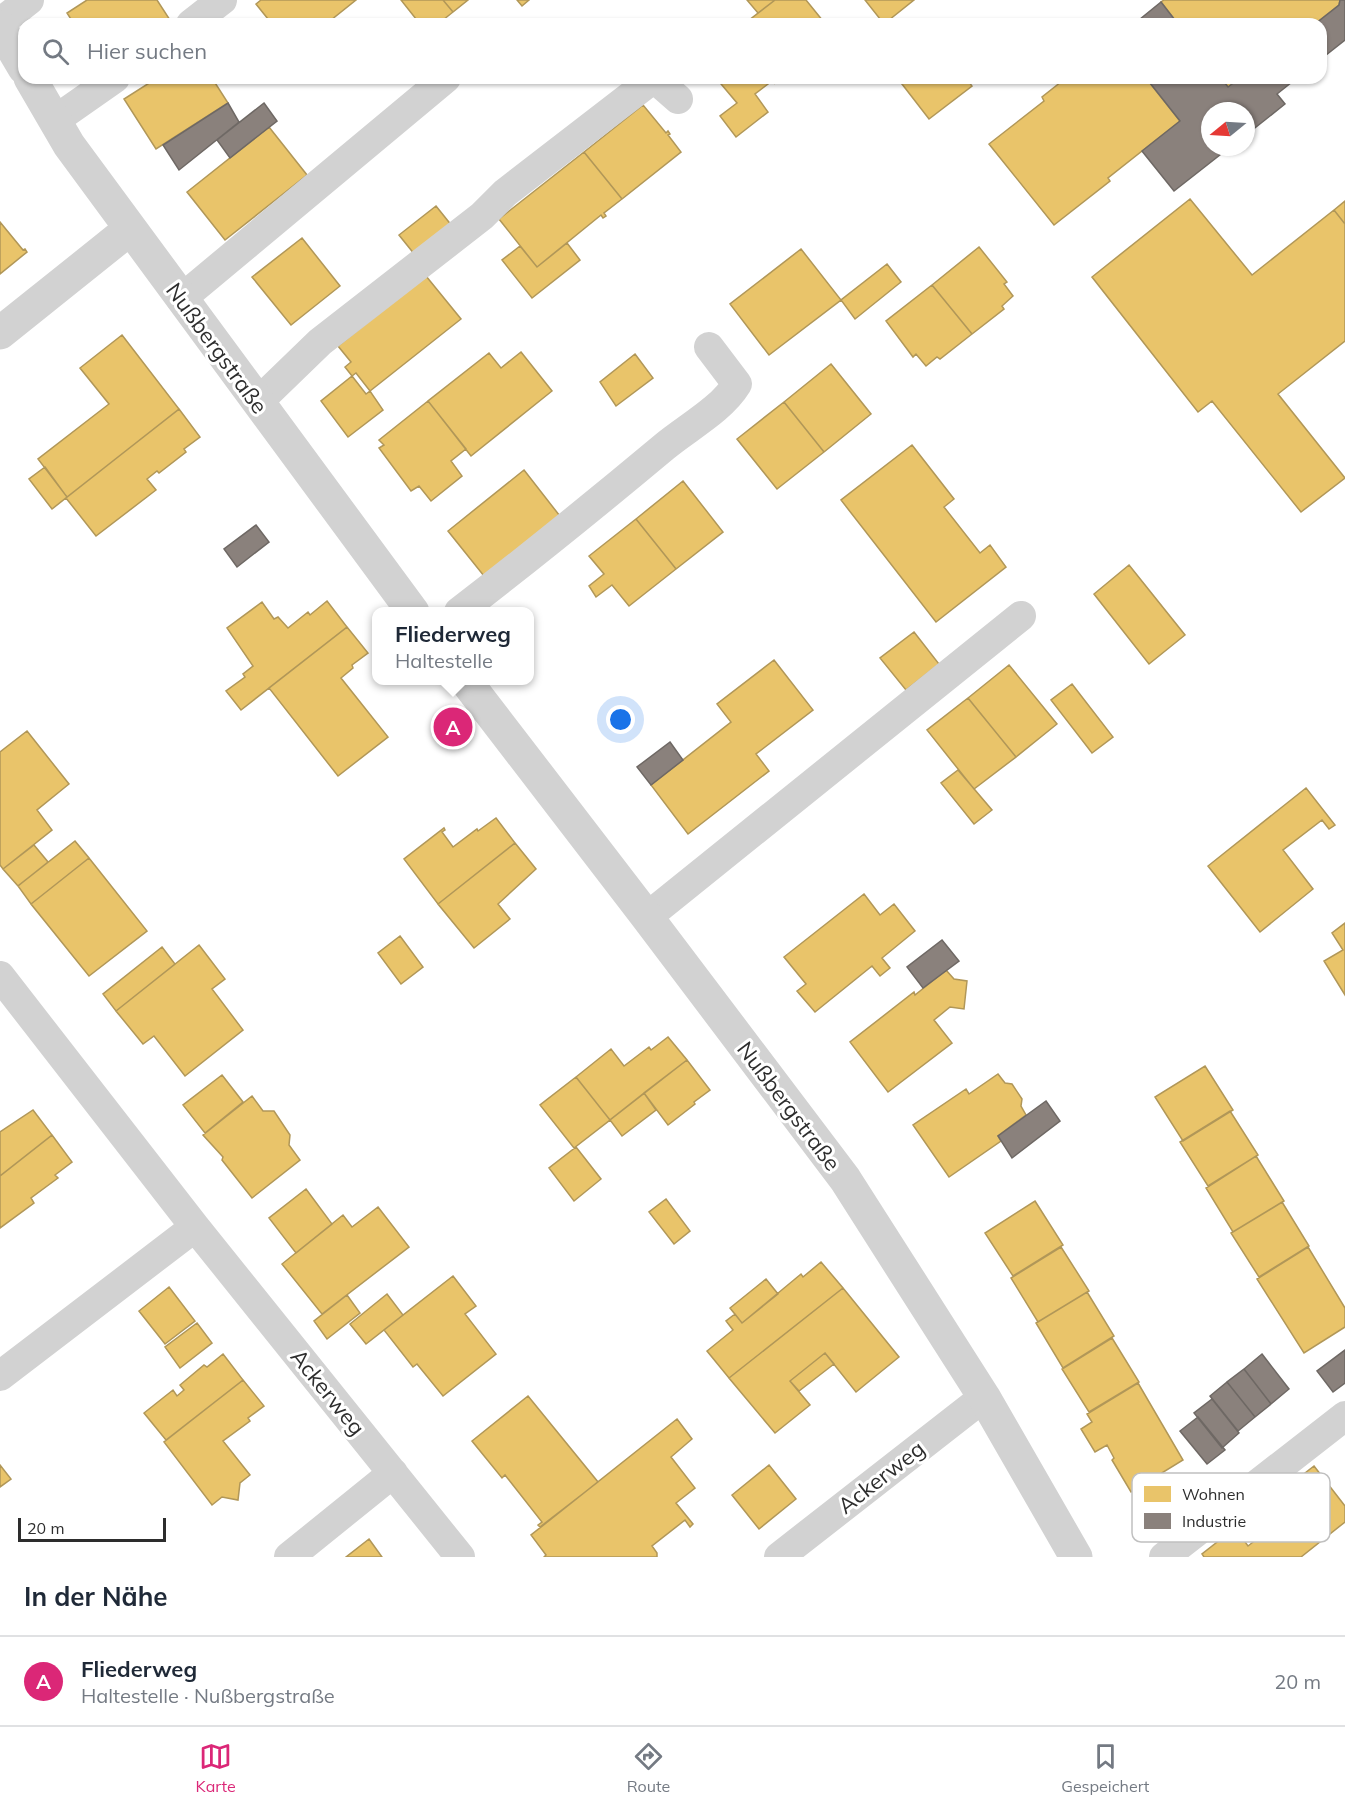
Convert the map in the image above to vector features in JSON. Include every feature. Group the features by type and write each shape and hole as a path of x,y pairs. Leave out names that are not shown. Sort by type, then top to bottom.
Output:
{"street":[{"path":"0,27 18,58"},
{"name":"Nußbergstraße","path":"34,84 69,145 409,607"},
{"path":"0,333 130,229"},
{"name":"Nußbergstraße","path":"468,685 845,1179 984,1397 1076,1557"}],"lane":[{"path":"0,23 29,0"},
{"path":"199,18 222,0"},
{"path":"55,120 106,84"},
{"path":"181,299 439,84"},
{"path":"258,402 320,342 482,216 505,193 646,84"},
{"path":"661,84 678,99"},
{"path":"465,607 728,398 737,384 709,347"},
{"path":"647,917 1021,615"},
{"name":"Ackerweg","path":"0,976 195,1227 460,1557"},
{"path":"0,1376 195,1227"},
{"name":"Ackerweg","path":"779,1557 984,1397"},
{"path":"1272,1473 1345,1416"},
{"path":"290,1557 393,1473"},
{"path":"1164,1557 1183,1542"}],"building: Wohnen":[{"path":"87,0 157,0 169,18 70,18 67,13"},
{"path":"261,0 356,0 334,18 267,18 256,4"},
{"path":"401,0 443,0 453,12 446,18 415,18"},
{"path":"443,0 468,0 453,12"},
{"path":"517,0 529,0 522,6"},
{"path":"747,0 775,0 758,13"},
{"path":"775,0 806,0 821,18 752,18"},
{"path":"865,0 914,0 892,18 879,18"},
{"path":"1164,0 1340,0 1339,5 1323,18 1173,18 1161,2"},
{"path":"148,84 216,84 228,103 156,149 124,99"},
{"path":"721,84 768,84 755,94 768,112 736,137 720,116 737,103"},
{"path":"902,84 970,84 972,86 929,119"},
{"path":"1058,84 1151,84 1180,121 1108,178 1110,181 1054,225 989,144 1044,101 1042,97"},
{"path":"643,105 666,133 668,131 670,134 668,135 681,152 622,199 584,152"},
{"path":"269,127 307,175 225,240 187,192"},
{"path":"584,152 622,199 604,213 606,216 603,218 601,215 537,267 499,219"},
{"path":"1190,199 1252,275 1334,210 1345,224 1345,341 1278,394 1345,478 1301,512 1212,401 1198,412 1092,277"},
{"path":"1345,201 1345,224 1334,210"},
{"path":"436,206 452,226 415,255 399,235"},
{"path":"0,222 27,252 0,274"},
{"path":"302,238 340,286 291,325 252,277"},
{"path":"567,243 580,260 532,298 502,260 520,246 537,267"},
{"path":"979,247 1007,282 1004,284 1013,296 1002,306 1004,309 972,334 932,285"},
{"path":"801,249 841,300 769,355 730,304"},
{"path":"887,264 901,282 855,319 841,300"},
{"path":"426,276 461,319 370,391 356,373 352,376 345,367 351,362 338,346"},
{"path":"932,285 972,334 940,359 937,357 926,366 916,354 913,357 886,321"},
{"path":"122,335 179,409 67,497 38,459 109,404 80,368"},
{"path":"521,352 552,391 471,456 428,401 489,353 501,368"},
{"path":"635,354 653,378 616,406 600,382"},
{"path":"831,364 871,414 824,452 784,402"},
{"path":"352,376 366,394 370,391 383,410 348,437 321,401"},
{"path":"428,401 466,449 451,461 462,476 431,501 419,486 411,491 379,448 384,445 379,440"},
{"path":"784,402 824,452 777,489 737,439"},
{"path":"179,409 200,437 184,449 186,452 159,473 157,471 147,479 156,490 96,536 66,498"},
{"path":"912,445 954,499 944,507 980,553 990,545 1006,567 936,622 841,500"},
{"path":"45,467 67,497 52,509 29,479"},
{"path":"524,470 563,520 488,581 448,531"},
{"path":"683,481 723,532 676,569 636,519"},
{"path":"636,519 676,569 629,606 612,585 596,597 589,586 604,574 589,556"},
{"path":"1129,565 1185,635 1149,664 1094,594"},
{"path":"327,601 347,627 241,710 226,691 245,677 243,674 253,666 227,628 262,602 274,619 278,617 288,628 308,612 310,615"},
{"path":"347,627 368,653 352,665 353,668 341,678 388,737 338,776 269,688"},
{"path":"914,632 939,664 906,690 880,658"},
{"path":"774,660 813,710 756,754 769,771 688,834 651,785 731,722 717,704"},
{"path":"1009,665 1057,724 1016,757 968,698"},
{"path":"1072,684 1113,737 1092,753 1051,700"},
{"path":"968,698 1016,757 974,789 927,730"},
{"path":"27,731 69,784 37,810 52,830 3,869 0,865 0,752"},
{"path":"958,770 992,810 974,824 941,783"},
{"path":"1306,788 1335,825 1329,829 1322,820 1283,850 1313,889 1260,932 1208,866"},
{"path":"496,818 515,843 438,904 404,859 444,828 442,832 453,847"},
{"path":"75,841 89,858 31,904 18,886"},
{"path":"515,843 536,869 498,904 510,919 474,948 438,904"},
{"path":"34,845 48,862 18,886 3,869"},
{"path":"89,858 147,931 89,976 31,904"},
{"path":"864,894 880,915 894,904 915,931 882,958 890,968 880,976 872,966 815,1012 797,991 806,984 784,957"},
{"path":"1345,923 1345,995 1324,961 1343,950 1332,933"},
{"path":"400,936 423,967 401,984 378,953"},
{"path":"199,945 225,979 212,989 243,1030 185,1076 154,1036 143,1044 116,1011"},
{"path":"162,947 175,964 116,1011 103,994"},
{"path":"946,970 954,979 967,981 964,1009 950,1007 934,1020 952,1043 888,1092 850,1042"},
{"path":"668,1037 687,1060 610,1120 576,1077 611,1049 624,1066 649,1047 651,1050"},
{"path":"687,1060 710,1090 668,1125 644,1093"},
{"path":"1205,1066 1233,1110 1183,1141 1155,1097"},
{"path":"998,1074 1005,1083 1012,1084 1022,1099 1021,1106 1026,1115 998,1136 1001,1141 949,1177 913,1125 966,1089 969,1094"},
{"path":"222,1075 243,1102 205,1133 183,1105"},
{"path":"576,1077 610,1120 574,1148 540,1105"},
{"path":"644,1093 656,1110 622,1136 610,1120"},
{"path":"252,1096 263,1111 274,1111 290,1135 289,1145 300,1160 252,1198 222,1160 223,1157 203,1135"},
{"path":"33,1110 52,1135 0,1176 0,1132"},
{"path":"1230,1111 1258,1155 1208,1186 1180,1142"},
{"path":"52,1135 72,1162 55,1175 58,1178 31,1198 34,1203 0,1228 0,1176"},
{"path":"576,1147 601,1179 574,1201 549,1168"},
{"path":"1256,1156 1284,1201 1233,1232 1206,1188"},
{"path":"306,1189 332,1224 296,1253 269,1218"},
{"path":"666,1199 690,1231 674,1244 649,1212"},
{"path":"1035,1201 1063,1245 1013,1276 985,1233"},
{"path":"1282,1202 1309,1246 1259,1277 1231,1233"},
{"path":"378,1207 409,1247 322,1314 282,1264 343,1215 352,1227"},
{"path":"1061,1247 1089,1291 1038,1322 1011,1278"},
{"path":"1308,1247 1345,1308 1345,1327 1304,1353 1257,1279"},
{"path":"821,1262 843,1288 729,1378 707,1351 733,1330 726,1321 735,1314 742,1323 801,1274 803,1277"},
{"path":"453,1276 476,1306 465,1314 496,1354 443,1396 417,1364 413,1367 384,1330"},
{"path":"766,1279 778,1294 742,1323 730,1308"},
{"path":"169,1287 195,1321 165,1344 139,1311"},
{"path":"843,1288 899,1357 856,1392 825,1353 790,1381 810,1405 775,1433 729,1378"},
{"path":"1087,1292 1114,1336 1063,1368 1036,1323"},
{"path":"387,1294 403,1315 366,1344 350,1324"},
{"path":"347,1295 360,1313 327,1339 314,1321"},
{"path":"197,1323 212,1343 180,1368 165,1347"},
{"path":"1112,1338 1139,1382 1089,1412 1062,1369"},
{"path":"825,1353 834,1364 799,1391 790,1381"},
{"path":"223,1354 243,1380 166,1440 144,1413 173,1390 177,1396 184,1390 180,1385 204,1365 207,1367"},
{"path":"243,1380 264,1406 248,1418 250,1421 223,1441 250,1475 240,1483 238,1500 222,1497 212,1505 164,1442"},
{"path":"1138,1383 1183,1460 1162,1473 1132,1473 1131,1492 1112,1460 1114,1458 1107,1445 1095,1452 1081,1429 1092,1422 1087,1414"},
{"path":"528,1396 598,1482 540,1527 538,1525 542,1522 505,1475 502,1478 472,1441"},
{"path":"677,1419 692,1439 671,1457 695,1488 676,1503 693,1524 690,1527 685,1520 652,1546 657,1557 544,1557 546,1555 531,1535"},
{"path":"0,1465 11,1479 0,1487"},
{"path":"769,1465 796,1499 759,1529 732,1495"},
{"path":"1314,1466 1319,1473 1305,1473"},
{"path":"1330,1487 1345,1506 1345,1522 1330,1534"},
{"path":"369,1539 382,1557 346,1557"},
{"path":"1217,1542 1245,1542 1248,1546 1253,1542 1320,1542 1301,1557 1204,1557 1202,1554"}],"building: Industrie":[{"path":"1340,0 1345,0 1345,40 1327,54 1327,18 1323,18 1339,5"},
{"path":"1161,2 1173,18 1141,18"},
{"path":"1151,84 1226,84 1228,87 1232,84 1290,84 1277,94 1285,104 1255,128 1255,102 1201,102 1201,156 1219,156 1174,191 1142,151 1180,121"},
{"path":"228,103 239,122 179,170 163,145"},
{"path":"264,103 277,121 230,158 217,140"},
{"path":"256,525 269,542 237,567 224,549"},
{"path":"670,742 683,760 651,785 637,767"},
{"path":"942,940 959,961 923,988 907,967"},
{"path":"1046,1101 1060,1121 1012,1158 998,1136"},
{"path":"1345,1350 1345,1383 1333,1392 1317,1371"},
{"path":"1262,1354 1289,1389 1271,1404 1244,1369"},
{"path":"1244,1369 1271,1404 1255,1417 1227,1382"},
{"path":"1227,1382 1255,1417 1238,1431 1210,1396"},
{"path":"1212,1399 1239,1433 1222,1448 1194,1413"},
{"path":"1198,1417 1225,1450 1207,1464 1180,1431"}],"place":[{"name":"Fliederweg","path":"453,727"}]}
